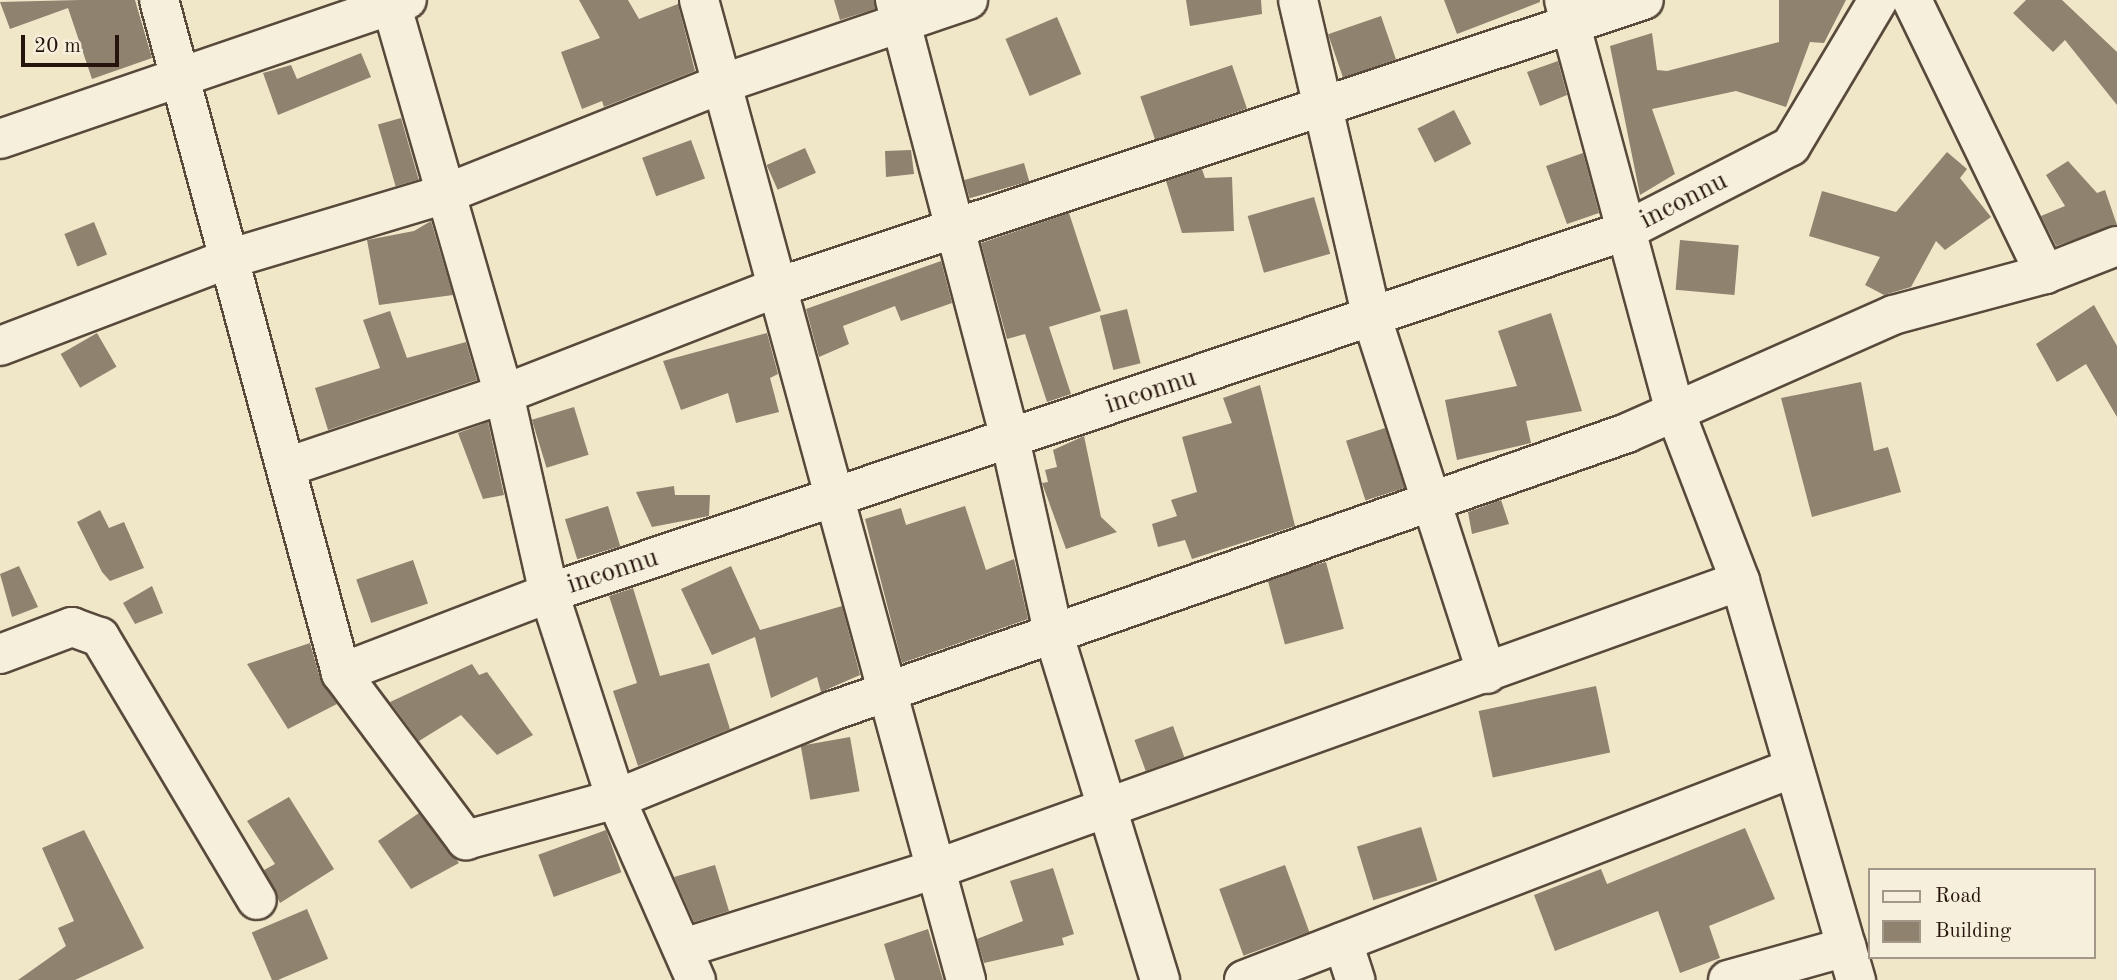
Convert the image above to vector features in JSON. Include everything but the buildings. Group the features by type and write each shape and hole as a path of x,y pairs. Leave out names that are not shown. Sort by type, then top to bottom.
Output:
{"street":[{"path":"159,0 225,260 287,467 341,673 466,840 617,799 887,692 1052,632 1430,497 1676,414 1893,316 2045,274 2117,246"},
{"path":"699,0 966,980"},
{"path":"0,345 225,260 445,194 897,12 968,0"},
{"path":"1298,0 1372,318 1487,674"},
{"path":"287,467 504,394 778,287 955,227 1324,110 1567,12 1644,0"},
{"name":"inconnu","path":"341,673 550,593 1625,231 1791,146 1878,0"},
{"path":"1912,0 2045,274"},
{"path":"0,139 396,2 445,194 504,394 550,593 617,799 691,963 936,869 1487,674 1740,581"},
{"path":"897,12 1010,439 1052,632 1109,807 1160,980"},
{"path":"1567,12 1676,414 1740,581 1851,963 1728,980"},
{"path":"0,654 72,627 100,637 257,900"},
{"path":"1244,980 1793,768"},
{"path":"1343,942 1355,980"}]}
